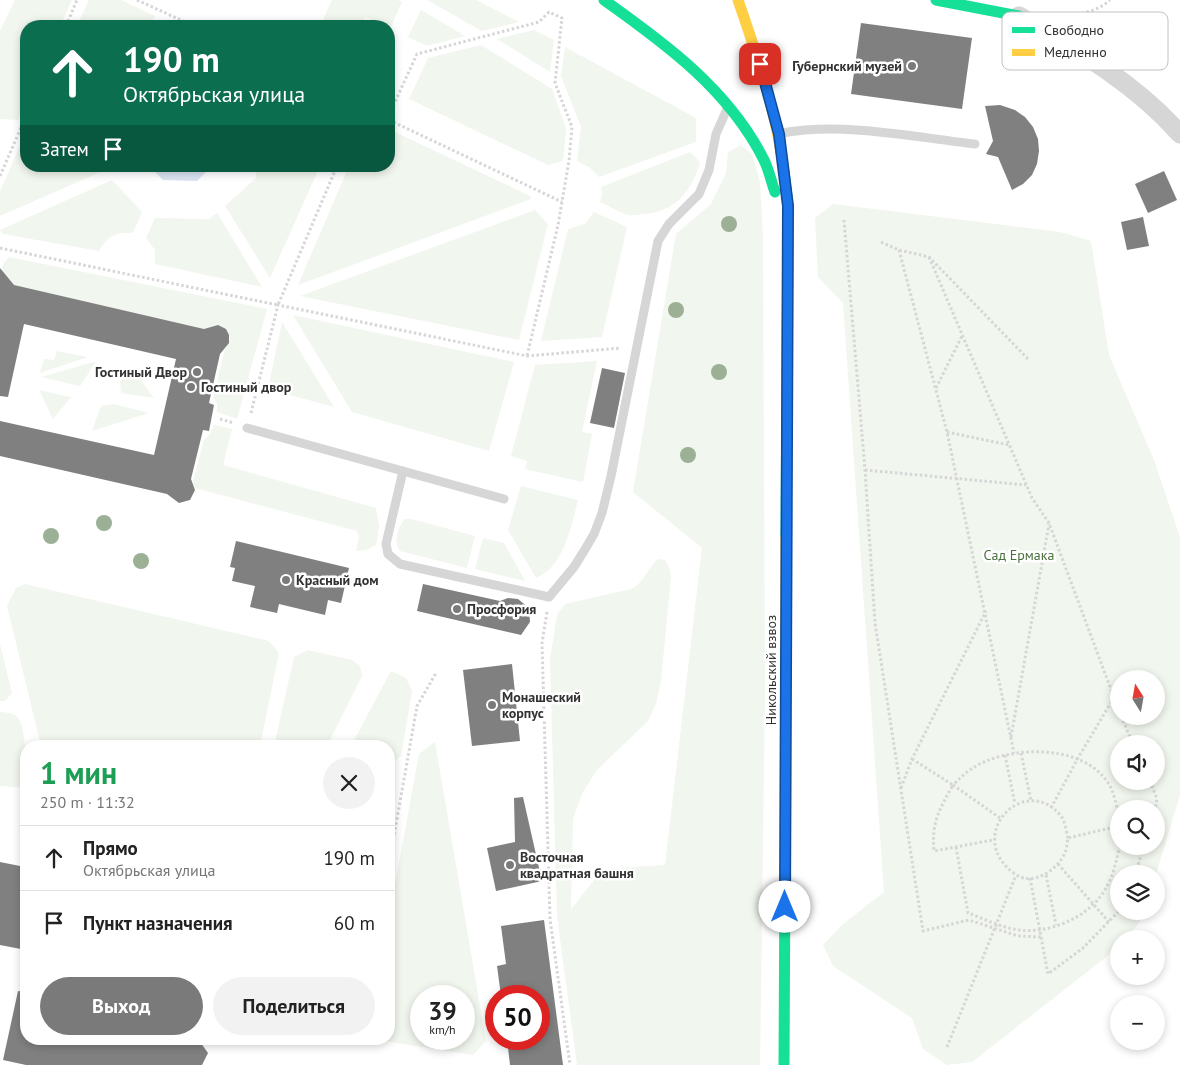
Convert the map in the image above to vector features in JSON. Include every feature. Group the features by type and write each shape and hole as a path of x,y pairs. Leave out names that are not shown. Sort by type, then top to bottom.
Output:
{"main road":[{"path":"604,0 669,48 728,105 756,142 765,161 780,217 788,274"},
{"path":"738,0 760,64 779,134 788,206 788,274"},
{"path":"936,0 1002,13"},
{"name":"Никольский взвоз","path":"784,1065 788,274"}],"street":[{"path":"1107,70 1152,105 1180,134"}],"lane":[{"path":"403,471 386,544 388,554 400,564 549,597 574,567 599,520 611,476 658,241 669,224 699,194 709,170 720,121 728,105"},
{"path":"779,134 809,128 841,129 975,144"},
{"path":"247,428 504,498"}],"path":[{"path":"69,20 77,0"},
{"path":"137,0 181,20"},
{"path":"1086,12 1104,5 1110,0"},
{"path":"395,102 417,54 540,22 549,12 562,18 555,83 572,127 558,225 527,356"},
{"path":"395,123 562,202"},
{"path":"0,176 20,130"},
{"path":"220,419 247,428 278,305 334,172"},
{"path":"844,220 865,470 875,623 923,930 969,920 1018,936 1042,937"},
{"path":"880,242 899,250 929,257 1029,360"},
{"path":"0,248 527,356 615,347 636,351"},
{"path":"899,250 948,432 1014,753"},
{"path":"929,257 1032,498 1049,523 1110,687"},
{"path":"936,388 962,335"},
{"path":"948,432 1009,445"},
{"path":"865,470 1026,484"},
{"path":"1011,740 1049,523"},
{"path":"549,597 542,643 550,919 570,1065"},
{"path":"901,789 912,760 986,611"},
{"path":"395,830 417,706 436,673"},
{"path":"1051,808 1110,705"},
{"path":"993,840 934,851 932,835 938,813 953,784 967,771 985,761 1014,753 1045,751 1078,758 1098,772 1112,789 1115,800"},
{"path":"1021,753 1031,801"},
{"path":"1005,755 1015,804"},
{"path":"912,760 953,784 1000,818"},
{"path":"1031,801 1042,803 1061,816 1068,838 1065,852 1058,864 1046,875 1030,878 1016,875 1000,861 993,840 1000,818 1008,809 1015,804 1031,801"},
{"path":"1068,838 1110,828"},
{"path":"956,847 968,913 1018,930 1040,931 1080,915 1093,904 1106,888 1118,855"},
{"path":"1030,878 1048,974 1083,948 1109,922 1058,864"},
{"path":"948,1047 1016,875"},
{"path":"1046,875 1056,925"}],"green space":[{"path":"15,0 72,0 63,20 20,20 20,116 18,120 0,119 0,31"},
{"path":"89,0 121,0 155,16 153,20 80,20"},
{"path":"332,0 398,0 402,2 394,20 371,20 365,17 364,20 323,20"},
{"path":"427,0 476,0 519,22 482,31"},
{"path":"421,10 465,36 427,46 408,37"},
{"path":"534,30 554,40 550,72 497,39"},
{"path":"481,45 552,89 566,128 563,161 548,165 409,99 428,58"},
{"path":"565,47 696,118 696,142 599,177 589,167 577,161 581,127 561,76"},
{"path":"395,132 530,196 531,199 298,285 346,172 395,172"},
{"path":"20,145 20,172 100,172 0,216 0,192"},
{"path":"741,145 752,154 760,182 763,237 765,694 760,1065 577,1065 557,916 550,659 557,615 565,604 631,589 642,580 658,559 665,560 669,567 671,576 661,681 656,704 648,721 596,771 582,794 573,819 571,909 603,869 665,865 702,548 633,492 676,234 711,204 726,173 728,152"},
{"path":"690,152 700,162 697,172 681,198 665,209 628,215 600,202 601,187"},
{"path":"256,172 317,172 270,278 225,206 256,178"},
{"path":"112,180 142,212 133,233 117,234 109,238 99,251 3,234 0,230"},
{"name":"Сад Ермака","path":"833,204 1060,232 1091,241 1109,355 1154,460 1180,537 1180,795 1165,844 1165,800 1110,800 1110,855 1162,855 1159,865 1110,865 1110,920 1141,920 1133,930 1110,930 1110,954 972,1062 947,1065 923,1049 912,1018 833,966 823,945 843,924 884,892 843,303 818,277 815,218"},
{"path":"535,210 548,224 519,340 300,296"},
{"path":"594,212 627,227 602,337 541,341 568,229 585,224"},
{"path":"217,213 262,287 155,264 155,250 146,238 155,218 209,219"},
{"path":"9,257 267,309 237,419 217,412 217,403 213,398 225,349 230,339 224,328 214,326 206,330 13,285 1,276 3,264"},
{"path":"293,315 514,362 489,451 352,412"},
{"path":"282,322 334,407 268,389"},
{"path":"57,351 88,357 40,373 44,359 54,360"},
{"path":"96,361 80,386 41,377"},
{"path":"597,361 582,432 592,434 583,482 525,469 527,461 511,456 535,365"},
{"path":"133,370 154,398 121,393 120,382"},
{"path":"39,390 70,397 71,397 53,419"},
{"path":"114,404 149,413 92,431 101,406"},
{"path":"214,425 232,429 223,465 376,508 379,526 376,545 366,550 356,551 359,537 357,531 195,488 193,482 204,440 210,434"},
{"path":"521,486 578,500 569,533 560,555 546,572 536,578 508,530"},
{"path":"405,519 475,536 467,568 400,551 397,543 397,534"},
{"path":"483,538 504,543 525,581 475,569"},
{"path":"25,584 269,641 279,653 261,740 40,740 7,606 16,588"},
{"path":"0,644 12,693 5,701 0,701"},
{"path":"308,650 352,660 360,666 362,676 330,740 275,740 294,657"},
{"path":"391,671 406,678 412,691 401,756 395,760 395,740 354,740"},
{"path":"0,712 10,713 18,718 24,740 20,740 20,788 0,786"},
{"path":"435,742 485,1042 473,1055 441,1050 475,1050 475,985 410,985 410,1045 395,1043 395,884 419,754"}],"shaded area":[{"path":"155,172 206,172 197,181 163,180"}],"building":[{"name":"Губернский музей","path":"861,23 972,38 962,109 851,94"},
{"path":"1000,105 1015,110 1025,117 1033,127 1038,139 1037,164 1032,175 1023,184 1012,190 998,157 986,154 993,141 985,106"},
{"path":"1164,171 1177,200 1148,213 1135,184"},
{"path":"1143,217 1149,246 1127,250 1121,222"},
{"name":"Гостиный двор","path":"0,268 14,285 204,329 218,325 226,329 229,335 229,343 220,354 209,403 214,405 209,431 203,430 191,479 195,490 190,500 179,503 167,494 0,456 0,421 154,455 176,359 24,324 8,397 0,396"},
{"path":"602,368 625,373 614,428 590,423"},
{"name":"Красный дом","path":"236,541 349,568 341,603 328,600 325,615 279,604 277,613 250,607 255,586 232,581 235,568 230,567"},
{"name":"Просфория","path":"423,584 500,601 508,598 518,599 529,608 530,622 521,635 417,611"},
{"name":"Монашеский корпус","path":"512,664 520,741 472,746 463,670"},
{"name":"Восточная квадратная башня","path":"523,797 542,881 496,891 487,848 515,842 514,798"},
{"path":"0,862 20,866 20,949 0,945"},
{"path":"544,920 563,1065 510,1065 508,1050 550,1050 550,985 500,985 497,966 506,964 501,926"},
{"path":"18,991 20,991 20,1045 202,1045 208,1053 202,1065 26,1065 3,1060"}],"traffic: fast":[{"path":"604,0 673,52 714,90 750,135 766,164 775,192"},
{"path":"936,0 1002,13"},
{"path":"784,172 788,205 786,536"},
{"path":"784,1065 785,867"}],"traffic: slow":[{"path":"738,0 771,106 781,149 784,172"},
{"path":"785,867 786,536"}],"place":[{"name":"Губернский музей","path":"912,66"},
{"name":"Гостиный Двор","path":"197,372"},
{"name":"Гостиный двор","path":"191,387"},
{"name":"Красный дом","path":"286,580"},
{"name":"Просфория","path":"457,609"},
{"name":"Монашеский корпус","path":"492,705"},
{"name":"Восточная квадратная башня","path":"510,865"}],"route":[{"path":"760,64 779,134 788,206 785,907"}]}
